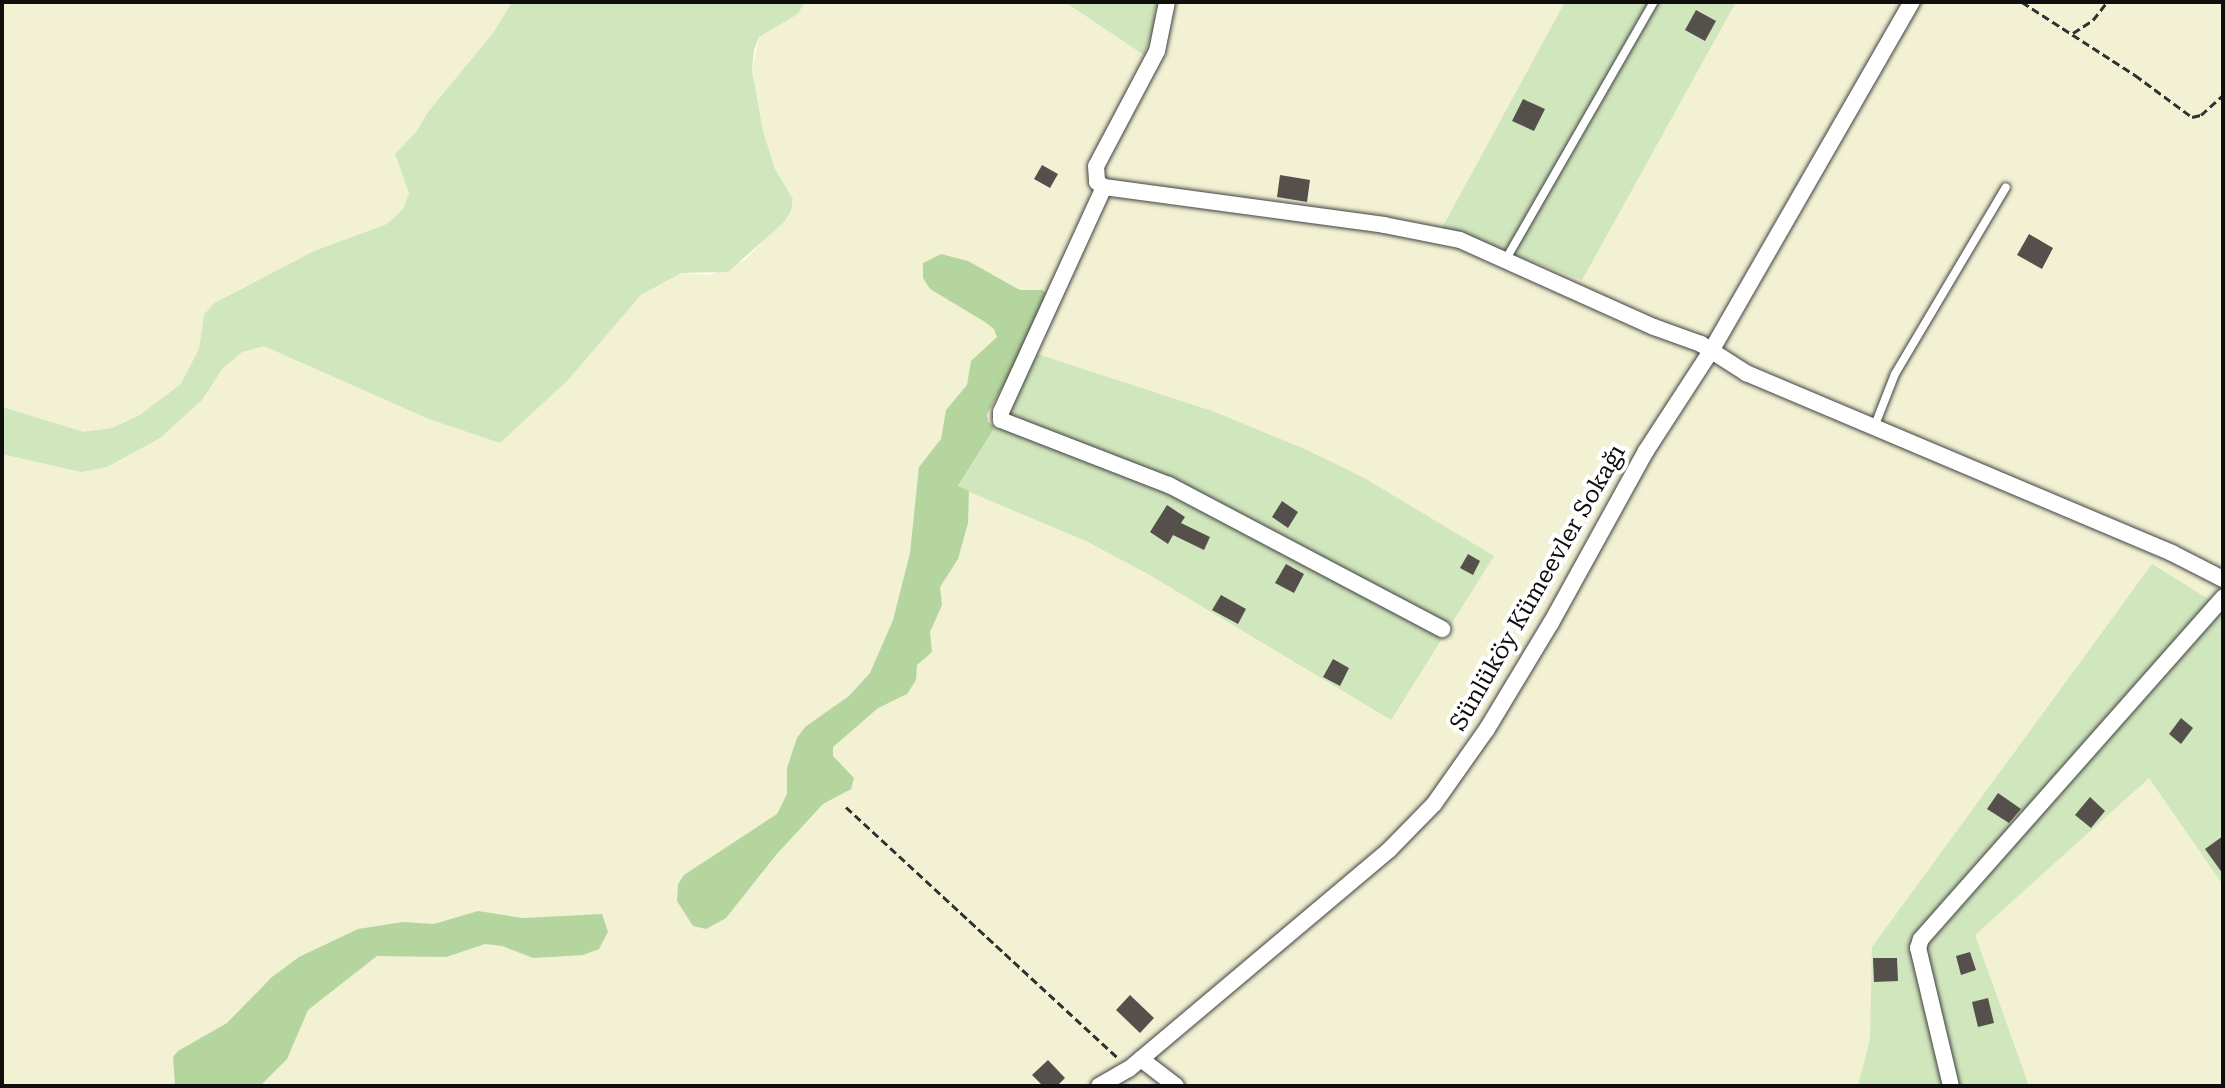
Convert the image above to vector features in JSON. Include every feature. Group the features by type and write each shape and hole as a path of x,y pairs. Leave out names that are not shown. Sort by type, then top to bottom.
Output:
{"street":[{"path":"1167,2 1157,51 1096,166 1097,182 1104,187 1413,229 1460,240 1711,351 1746,373 2172,553 2223,579"},
{"name":"Sünlüköy Kümeevler Sokağı","path":"1099,1086 1135,1064 1389,850 1434,804 1508,695 1646,451 1711,351 1912,2"},
{"path":"1104,187 1001,412 1001,420 1169,485 1442,629"},
{"path":"1951,1086 1918,948 1921,939 2223,598"},
{"path":"1135,1064 1176,1086"}],"lane":[{"path":"1506,259 1654,2"},
{"path":"1875,425 1895,374 2006,187"}],"path":[{"path":"2022,2 2073,33 2192,117 2201,115 2223,95"},
{"path":"2073,33 2093,20 2107,2"},
{"path":"846,807 1135,1064"}],"green space":[{"path":"2,2 512,2 493,33 428,112 416,132 395,154 409,193 403,209 387,224 314,251 269,275 264,346 305,363 548,397 568,380 641,295 681,273 710,275 745,260 791,211 793,199 775,169 763,131 752,70 759,37 798,14 805,2 2223,2 2223,1086 2,1086"},
{"path":"512,2 805,2 798,14 759,37 752,70 763,131 775,169 793,199 791,211 784,222 728,272 681,273 641,295 568,380 500,443 429,419 264,346 242,352 222,369 202,400 160,438 107,467 81,472 2,454 2,407 84,432 112,428 140,415 181,384 199,349 204,315 213,304 314,251 387,224 403,209 409,193 395,154 416,132 428,112 493,33"},
{"path":"1065,2 1156,2 1153,31 1144,55"},
{"path":"1565,2 1736,2 1582,280 1442,228"},
{"path":"941,254 968,261 1020,290 1042,290 1049,295 1030,339 987,414 988,422 995,427 958,486 969,491 968,523 958,559 940,587 942,605 930,632 932,652 917,665 916,680 907,694 878,708 833,747 833,756 854,778 851,789 823,804 776,855 726,918 706,929 693,926 677,901 678,884 684,875 777,814 787,794 787,768 797,738 805,727 849,696 870,673 893,620 910,553 919,467 941,439 946,410 967,385 971,361 997,337 994,329 985,322 930,289 923,278 923,263"},
{"path":"1034,353 1212,411 1305,449 1366,479 1494,556 1391,720 1148,574 1088,542 958,487 1004,413"},
{"path":"2152,564 2223,608 2223,885 2149,778 1975,935 2029,1086 1858,1086 1870,1039 1872,947"},
{"path":"478,911 523,918 602,914 608,932 599,949 583,955 533,958 502,946 485,944 446,957 377,956 308,1010 287,1059 260,1086 175,1086 173,1057 178,1051 227,1023 272,977 299,957 358,929 403,922 434,924"}],"building":[{"path":"1696,10 1716,21 1705,41 1685,30"},
{"path":"1523,99 1545,109 1534,131 1512,121"},
{"path":"1042,165 1058,174 1050,188 1034,179"},
{"path":"1280,175 1310,180 1307,202 1277,197"},
{"path":"2029,234 2053,248 2042,269 2017,255"},
{"path":"1282,501 1298,512 1288,528 1272,517"},
{"path":"1167,505 1185,517 1181,523 1210,537 1204,550 1173,535 1168,544 1150,532"},
{"path":"1468,554 1480,561 1473,575 1460,568"},
{"path":"1286,564 1304,574 1294,593 1275,583"},
{"path":"1221,595 1246,609 1238,624 1212,610"},
{"path":"1333,659 1349,668 1340,686 1323,677"},
{"path":"2181,718 2193,728 2181,744 2169,734"},
{"path":"1998,793 2021,809 2009,823 1987,809"},
{"path":"2090,797 2105,811 2091,828 2075,815"},
{"path":"2223,836 2223,874 2205,849"},
{"path":"1970,952 1976,970 1961,975 1956,956"},
{"path":"1873,958 1897,958 1898,981 1874,982"},
{"path":"1130,995 1154,1018 1140,1033 1116,1010"},
{"path":"1988,998 1994,1023 1978,1027 1972,1002"},
{"path":"1048,1060 1065,1078 1057,1086 1043,1086 1032,1075"}]}
